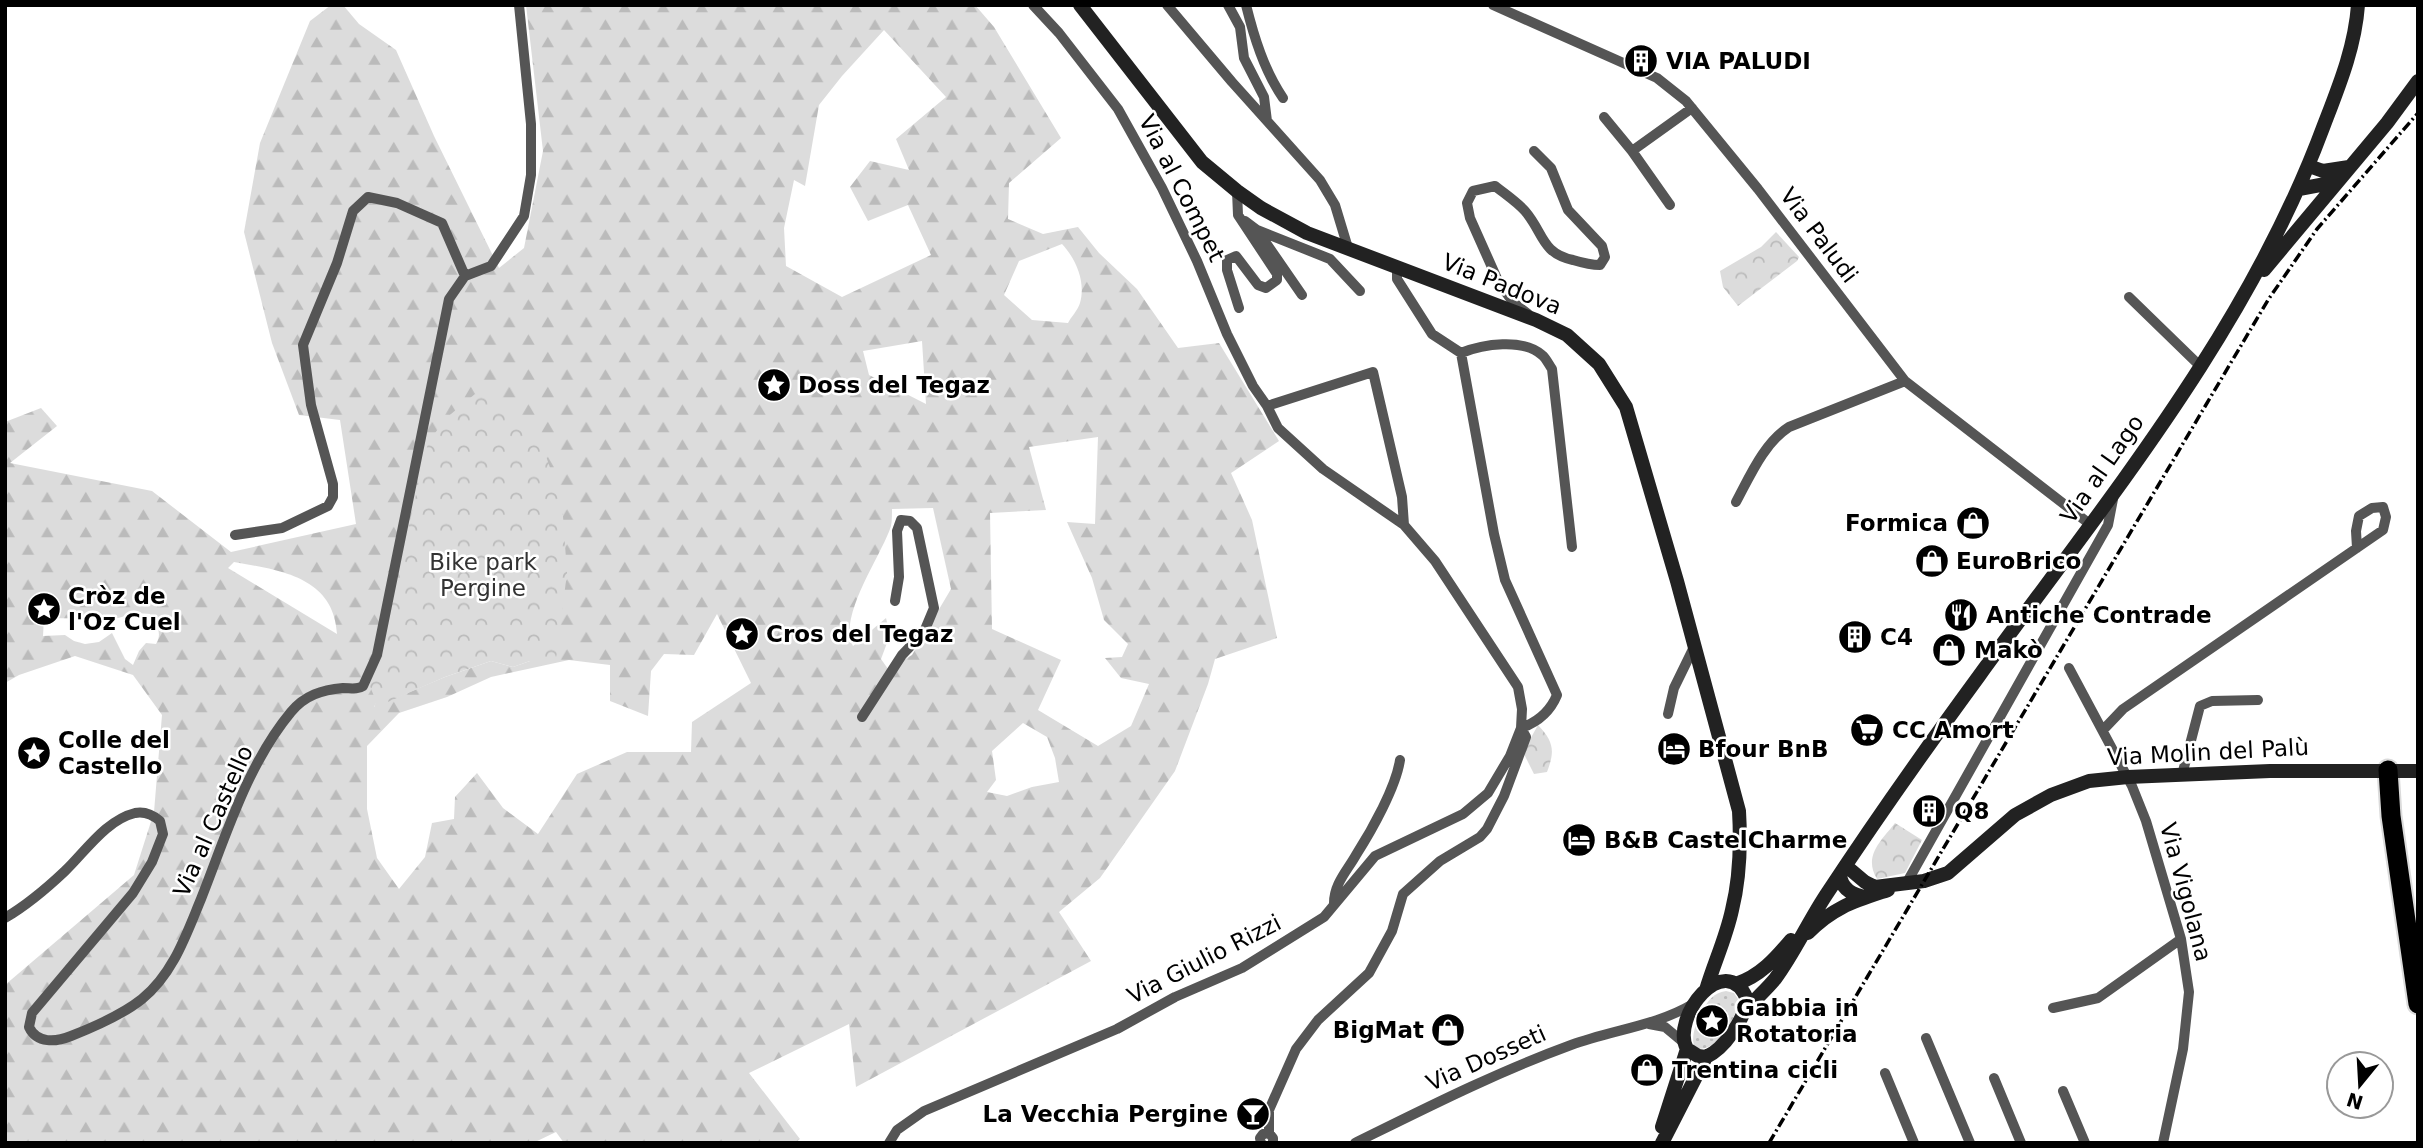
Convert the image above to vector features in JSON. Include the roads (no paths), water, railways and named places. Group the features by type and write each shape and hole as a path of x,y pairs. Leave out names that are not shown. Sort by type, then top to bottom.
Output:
{"highway":[{"path":"2388,770 2391,816 2418,1004"}],"main road":[{"name":"Via Padova","path":"1080,5 1202,162 1237,191 1282,220 1536,320 1567,335 1599,364 1626,407 1695,645 1739,811 1741,844 1737,886 1720,951 1706,990"},
{"name":"Via al Lago","path":"1809,921 1979,676 2114,494 2244,295 2309,166 2356,33 2358,5"},
{"path":"2244,295 2336,181 2387,123 2418,81"},
{"path":"2309,166 2323,171 2349,167"},
{"path":"2299,189 2336,181"},
{"name":"Via Molin del Palù","path":"1906,884 1948,873 2015,815 2051,795 2089,781 2182,775 2418,771"},
{"path":"1866,897 1856,895 1843,887 1843,870 1870,885 1883,887 1906,884"},
{"path":"1794,948 1830,912 1906,884"},
{"path":"1660,1143 1706,1057 1718,1050 1758,994 1773,981 1809,921"},
{"path":"1660,1143 1685,1045 1684,1025 1696,1003 1706,990 1719,981 1747,981 1767,967 1809,921"},
{"name":"Via Padova","path":"1720,951 1721,963 1732,982"},
{"path":"1732,982 1746,999 1743,1014"},
{"path":"1685,1045 1698,1056 1706,1057"}],"street":[{"path":"234,535 282,528 328,506 333,497 334,484 311,405 303,345 337,263 353,211 368,197 397,203 442,222 465,276 491,265 524,216 531,175 531,124 519,5"},
{"name":"Via al Compet","path":"1033,5 1059,33 1118,109 1162,188 1253,386 1268,406 1278,428 1323,468 1404,525 1435,561 1518,687 1522,709 1521,728 1527,737 1508,787 1487,829 1480,837 1440,861 1403,894 1392,931 1369,973 1318,1020 1296,1049 1269,1110 1262,1140"},
{"path":"1167,5 1320,180 1335,205 1348,248"},
{"path":"1228,5 1240,27 1244,58 1264,97 1267,121"},
{"path":"1246,5 1252,31 1273,83 1283,98"},
{"name":"Via Paludi","path":"1493,5 1657,78 1671,88 1692,108 1758,188 1905,381 2091,525"},
{"path":"1632,151 1692,108"},
{"path":"1604,117 1670,205"},
{"path":"1534,151 1551,168 1568,210 1602,246 1605,257 1600,265 1560,258 1548,248 1526,212 1506,194 1495,186 1473,191 1467,203 1470,218 1499,283 1513,302 1536,320"},
{"path":"1237,191 1238,215 1277,274 1277,281 1266,288 1258,285 1236,256 1227,260 1227,270 1239,308"},
{"path":"1238,215 1257,230 1330,259 1360,291"},
{"path":"1257,230 1302,295"},
{"path":"1396,266 1397,279 1432,334 1461,353 1505,580 1557,695 1553,704 1536,722 1521,728"},
{"name":"Via al Castello","path":"5,918 29,903 96,839 120,820 136,813 146,813 160,821 163,834 152,862 133,893 32,1013 29,1027 34,1035 50,1041 78,1033 142,999 166,974 183,944 262,755 292,710 311,695 359,688 368,678 377,655 391,594 449,299 465,276"},
{"path":"2129,297 2200,366"},
{"path":"1461,353 1476,347 1523,345 1543,355 1552,369 1572,547"},
{"path":"1268,406 1373,372 1402,497 1404,525"},
{"path":"1736,502 1752,472 1778,435 1789,427 1905,381"},
{"path":"1906,884 2108,526 2114,494"},
{"path":"862,717 902,655 924,632 934,608 917,528 910,521 901,520 897,531 899,577 895,601"},
{"path":"2103,730 2123,709 2357,548"},
{"path":"1668,714 1674,688 1695,645"},
{"name":"Via Vigolana","path":"2069,668 2128,777 2146,821 2181,939 2189,992 2183,1049 2163,1143"},
{"path":"2182,775 2200,706 2212,701 2259,700"},
{"name":"Via Giulio Rizzi","path":"889,1143 897,1130 924,1111 1117,1029 1175,997 1242,968 1324,917 1375,856 1463,814 1488,793 1510,756 1521,728"},
{"path":"1334,903 1334,890 1398,776 1400,760"},
{"path":"2053,1009 2098,998 2181,939"},
{"name":"Via Dosseti","path":"1355,1143 1509,1068 1574,1043 1677,1014 1696,1003"},
{"name":"Via Dosseti","path":"1639,1024 1665,1027 1685,1045"},
{"path":"1926,1038 1970,1143"},
{"path":"1885,1073 1914,1143"},
{"path":"1994,1078 2021,1143"},
{"path":"2063,1091 2085,1143"}],"railway":[{"path":"1769,1143 2268,300 2317,229 2418,113"}],"place":[{"name":"VIA PALUDI","path":"1641,61"},
{"name":"Doss del Tegaz","path":"774,385"},
{"name":"Formica","path":"1973,523"},
{"name":"EuroBrico","path":"1932,561"},
{"name":"Cròz de l'Oz Cuel","path":"44,609"},
{"name":"Antiche Contrade","path":"1961,615"},
{"name":"Cros del Tegaz","path":"742,634"},
{"name":"C4","path":"1855,637"},
{"name":"Makò","path":"1949,650"},
{"name":"CC Amort","path":"1867,730"},
{"name":"Bfour BnB","path":"1674,749"},
{"name":"Colle del Castello","path":"34,753"},
{"name":"Q8","path":"1929,811"},
{"name":"B&B CastelCharme","path":"1579,840"},
{"name":"Gabbia in Rotatoria","path":"1712,1021"},
{"name":"BigMat","path":"1448,1030"},
{"name":"Trentina cicli","path":"1647,1070"},
{"name":"La Vecchia Pergine","path":"1253,1114"}],"park label":[{"name":"Bike park Pergine","path":"483,575"}]}
